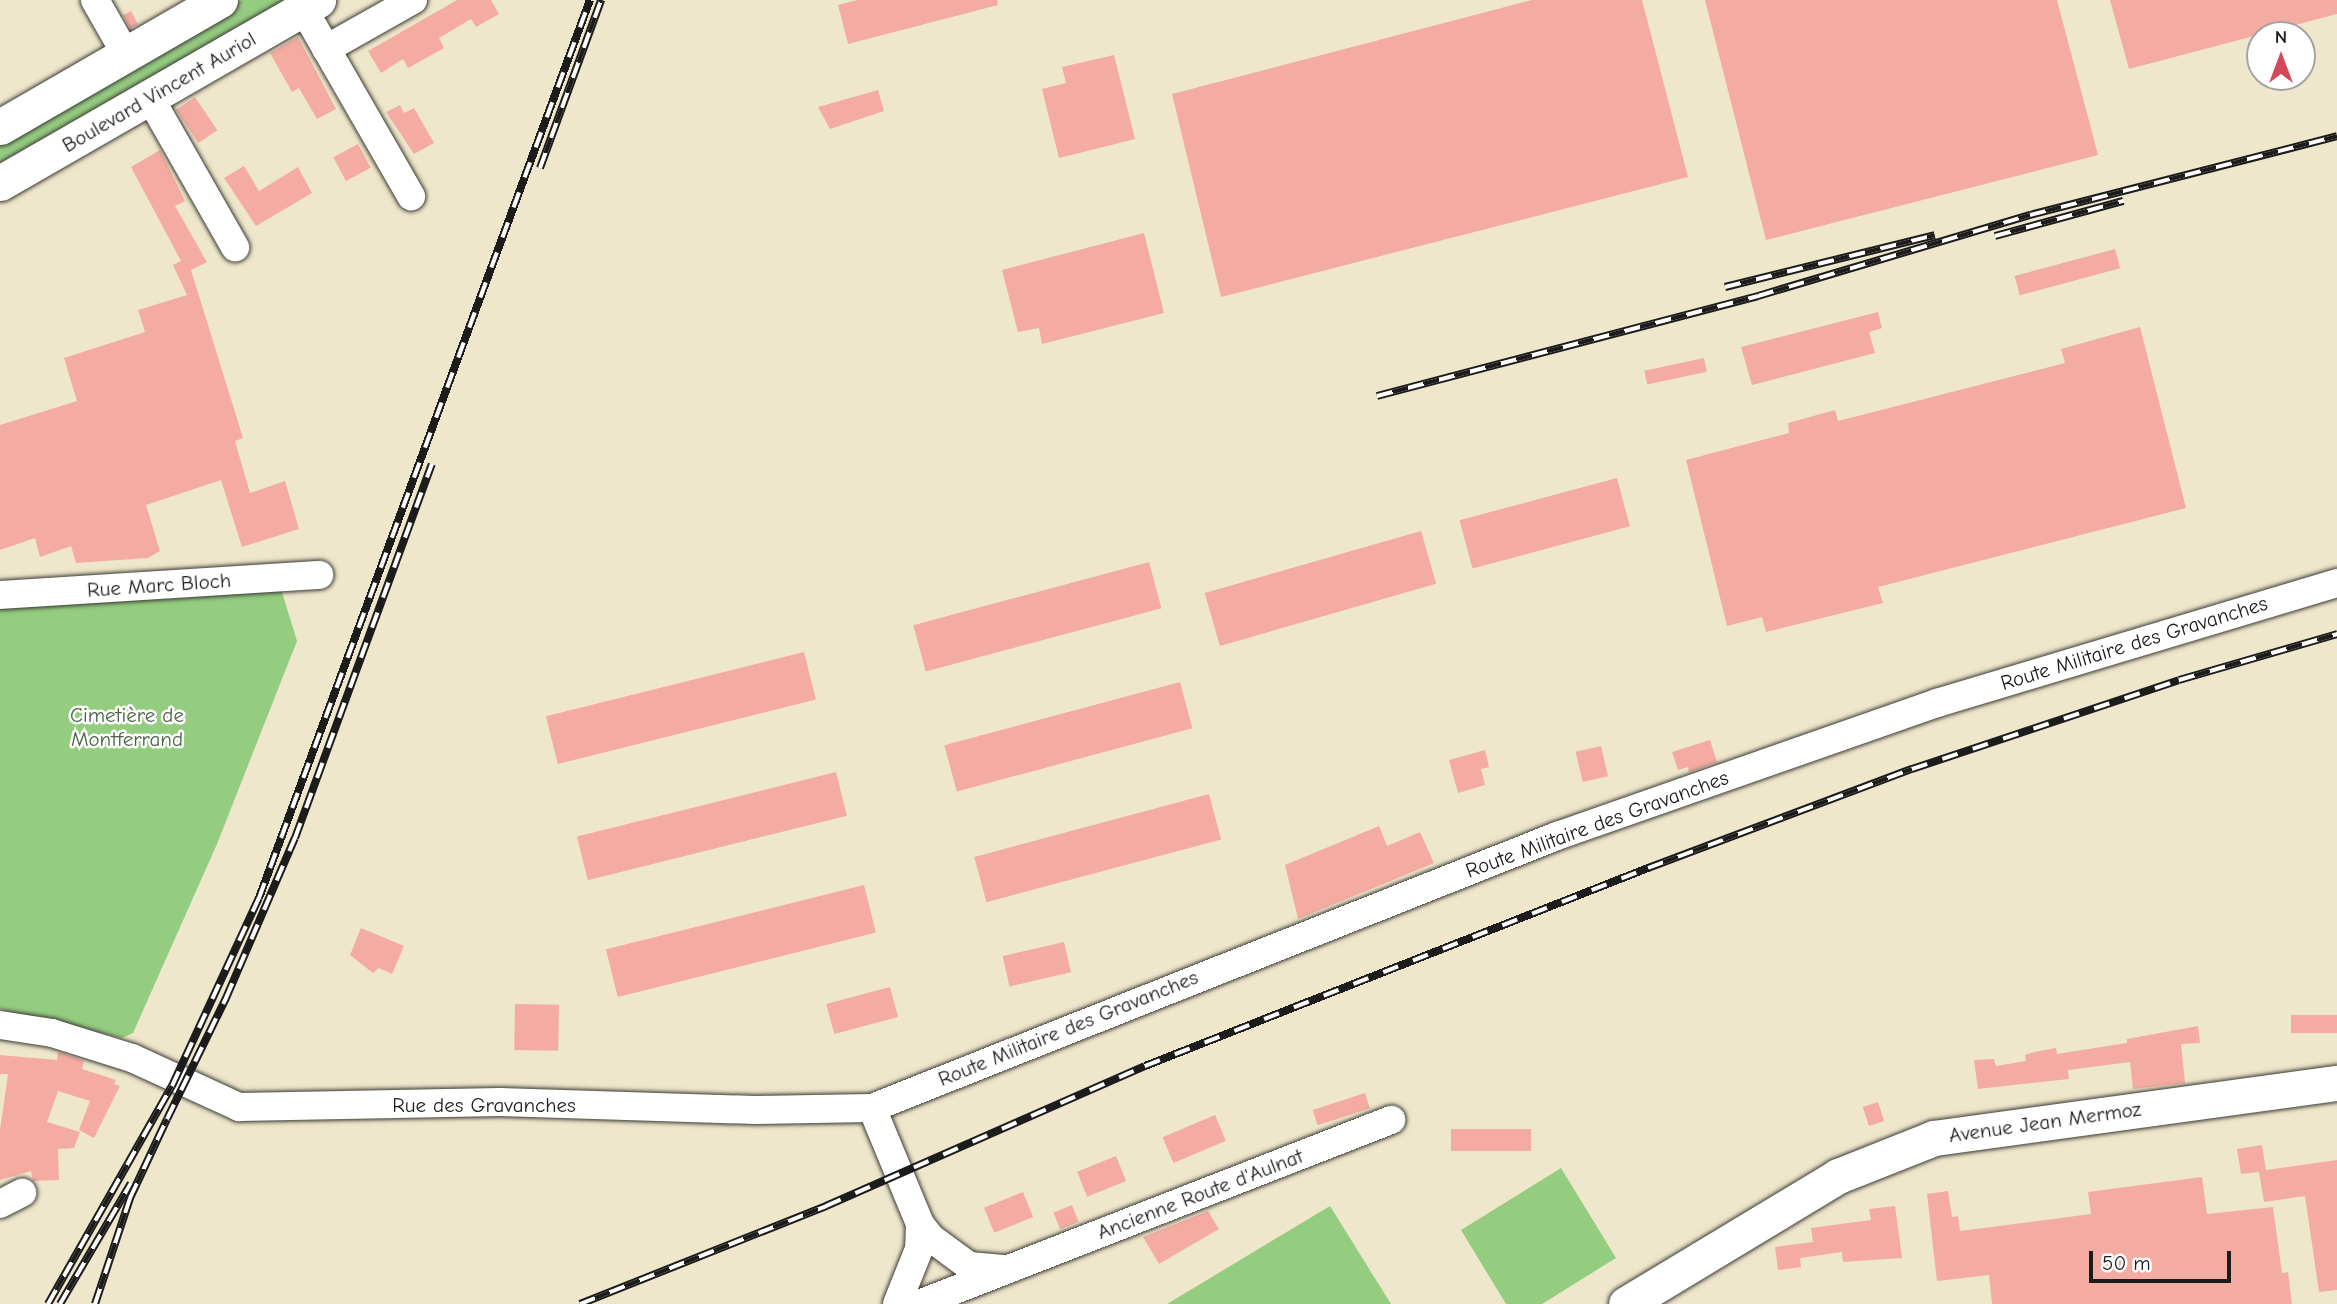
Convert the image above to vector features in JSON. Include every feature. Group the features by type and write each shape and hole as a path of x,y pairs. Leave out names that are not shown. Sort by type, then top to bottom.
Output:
{"main road":[{"path":"0,127 220,0"},
{"name":"Boulevard Vincent Auriol","path":"0,183 311,5"},
{"name":"Avenue Jean Mermoz","path":"1626,1304 1659,1294 1838,1176 1934,1139 2337,1083"}],"street":[{"path":"95,0 120,44"},
{"path":"326,49 413,0"},
{"path":"311,5 326,49 411,196"},
{"path":"150,98 235,247"},
{"name":"Rue Marc Bloch","path":"0,595 319,575"},
{"name":"Route Militaire des Gravanches","path":"872,1108 1557,836 1937,703 2337,583"},
{"name":"Rue des Gravanches","path":"0,1025 52,1033 132,1058 239,1107 500,1102 756,1110 872,1108"},
{"path":"872,1108 917,1217 919,1249 897,1304"},
{"name":"Ancienne Route d'Aulnat","path":"919,1304 1391,1120"},
{"name":"Ancienne Route d'Aulnat","path":"917,1217 931,1238 969,1266 1009,1268"}],"green space":[{"path":"242,0 300,0 0,173 0,138"},
{"name":"Cimetière de Montferrand","path":"281,589 297,641 217,844 133,1033 122,1038 0,1009 0,608"},
{"path":"1561,1168 1616,1258 1542,1304 1506,1304 1461,1230"},
{"path":"1330,1206 1391,1304 1167,1304"}],"building":[{"path":"457,0 491,0 499,14 476,27 471,19 439,38 444,48 408,68 403,59 381,73 368,51"},
{"path":"857,0 997,0 998,5 848,44 838,5"},
{"path":"1532,0 1642,0 1688,177 1221,297 1172,94"},
{"path":"1705,0 2057,0 2098,155 1766,240"},
{"path":"2110,0 2337,0 2337,14 2311,21 2246,21 2246,38 2129,69"},
{"path":"131,11 138,24 130,28 123,15"},
{"path":"298,37 336,109 317,119 299,88 292,92 270,53"},
{"path":"1114,55 1135,139 1059,158 1042,89 1066,83 1062,67"},
{"path":"878,90 884,111 830,129 818,107"},
{"path":"195,97 217,130 198,143 176,110"},
{"path":"400,105 404,113 414,108 434,143 414,154 386,112"},
{"path":"358,144 371,168 346,181 333,157"},
{"path":"160,150 185,201 175,206 207,262 191,270 243,438 235,441 250,493 285,481 299,529 242,547 221,480 146,505 160,551 148,558 76,563 71,546 40,557 35,538 0,550 0,425 77,401 64,358 145,332 138,310 187,295 173,265 181,261 131,167"},
{"path":"244,166 259,191 298,167 312,193 256,226 224,178"},
{"path":"1144,233 1164,313 1042,344 1039,328 1018,332 1002,270"},
{"path":"2115,249 2120,268 2020,295 2015,276"},
{"path":"1878,312 1882,328 1869,332 1875,353 1752,385 1741,347"},
{"path":"2140,327 2186,508 1878,587 1883,603 1766,632 1762,617 1727,626 1686,460 1789,433 1788,423 1835,410 1838,421 2065,363 2061,349"},
{"path":"1704,358 1707,372 1647,384 1644,371"},
{"path":"1617,478 1630,526 1472,568 1460,520"},
{"path":"1421,531 1436,584 1220,646 1205,593"},
{"path":"1149,562 1161,608 926,672 913,625"},
{"path":"804,652 816,700 558,764 546,716"},
{"path":"1180,682 1192,728 957,792 944,745"},
{"path":"1710,740 1717,762 1689,772 1688,767 1678,770 1672,752"},
{"path":"1601,746 1608,776 1583,782 1576,752"},
{"path":"1485,750 1489,767 1481,769 1485,785 1458,793 1449,760"},
{"path":"836,772 847,816 588,880 577,837"},
{"path":"1209,794 1221,839 986,902 974,857"},
{"path":"1379,826 1387,846 1420,832 1434,863 1298,919 1285,865"},
{"path":"864,885 876,933 618,997 606,949"},
{"path":"361,928 404,946 392,974 379,968 373,973 350,955"},
{"path":"1064,942 1071,972 1010,986 1003,956"},
{"path":"890,987 898,1017 834,1034 826,1004"},
{"path":"515,1004 559,1005 558,1051 514,1050"},
{"path":"2291,1015 2337,1015 2337,1033 2291,1033"},
{"path":"2198,1026 2200,1043 2181,1044 2185,1083 2133,1089 2130,1062 2068,1070 2069,1079 1978,1089 1974,1060 1994,1059 1996,1066 2026,1061 2025,1055 2034,1052 2056,1048 2057,1054 2127,1043 2127,1039"},
{"path":"58,1052 84,1061 82,1069 116,1080 114,1084 120,1086 94,1138 79,1130 90,1101 58,1091 47,1122 80,1132 74,1148 58,1149 59,1180 33,1181 31,1171 0,1180 0,1130 8,1074 0,1074 0,1055 57,1060"},
{"path":"1365,1093 1370,1108 1318,1125 1313,1110"},
{"path":"1878,1102 1884,1121 1869,1126 1863,1107"},
{"path":"1215,1115 1226,1141 1173,1163 1163,1137"},
{"path":"1451,1129 1531,1129 1531,1151 1451,1151"},
{"path":"2262,1145 2266,1170 2337,1160 2337,1290 2319,1292 2305,1196 2264,1202 2259,1172 2241,1174 2237,1149"},
{"path":"1116,1156 1126,1181 1087,1197 1077,1172"},
{"path":"2202,1177 2207,1214 2273,1207 2282,1273 2288,1272 2292,1304 1992,1304 1989,1275 1937,1281 1927,1194 1948,1191 1952,1217 1958,1216 1960,1231 2091,1214 2088,1192"},
{"path":"1023,1192 1033,1217 994,1233 984,1208"},
{"path":"1072,1205 1079,1222 1060,1229 1053,1212"},
{"path":"1895,1206 1902,1258 1843,1262 1842,1252 1800,1258 1801,1267 1778,1270 1775,1247 1813,1242 1811,1228 1871,1220 1869,1209"},
{"path":"1208,1211 1219,1229 1159,1264 1143,1237"}],"railway":[{"path":"48,1304 172,1086 259,898 590,0"},
{"path":"540,168 601,0"},
{"path":"1377,396 1758,296 2030,215 2337,136"},
{"path":"1995,236 2123,201"},
{"path":"1725,287 1935,235"},
{"path":"167,1119 226,998 295,838 432,464"},
{"path":"580,1304 826,1206 1145,1066 1648,868 1912,769 2179,680 2337,634"},
{"path":"95,1304 130,1198 167,1119"},
{"path":"60,1304 131,1183"}]}
